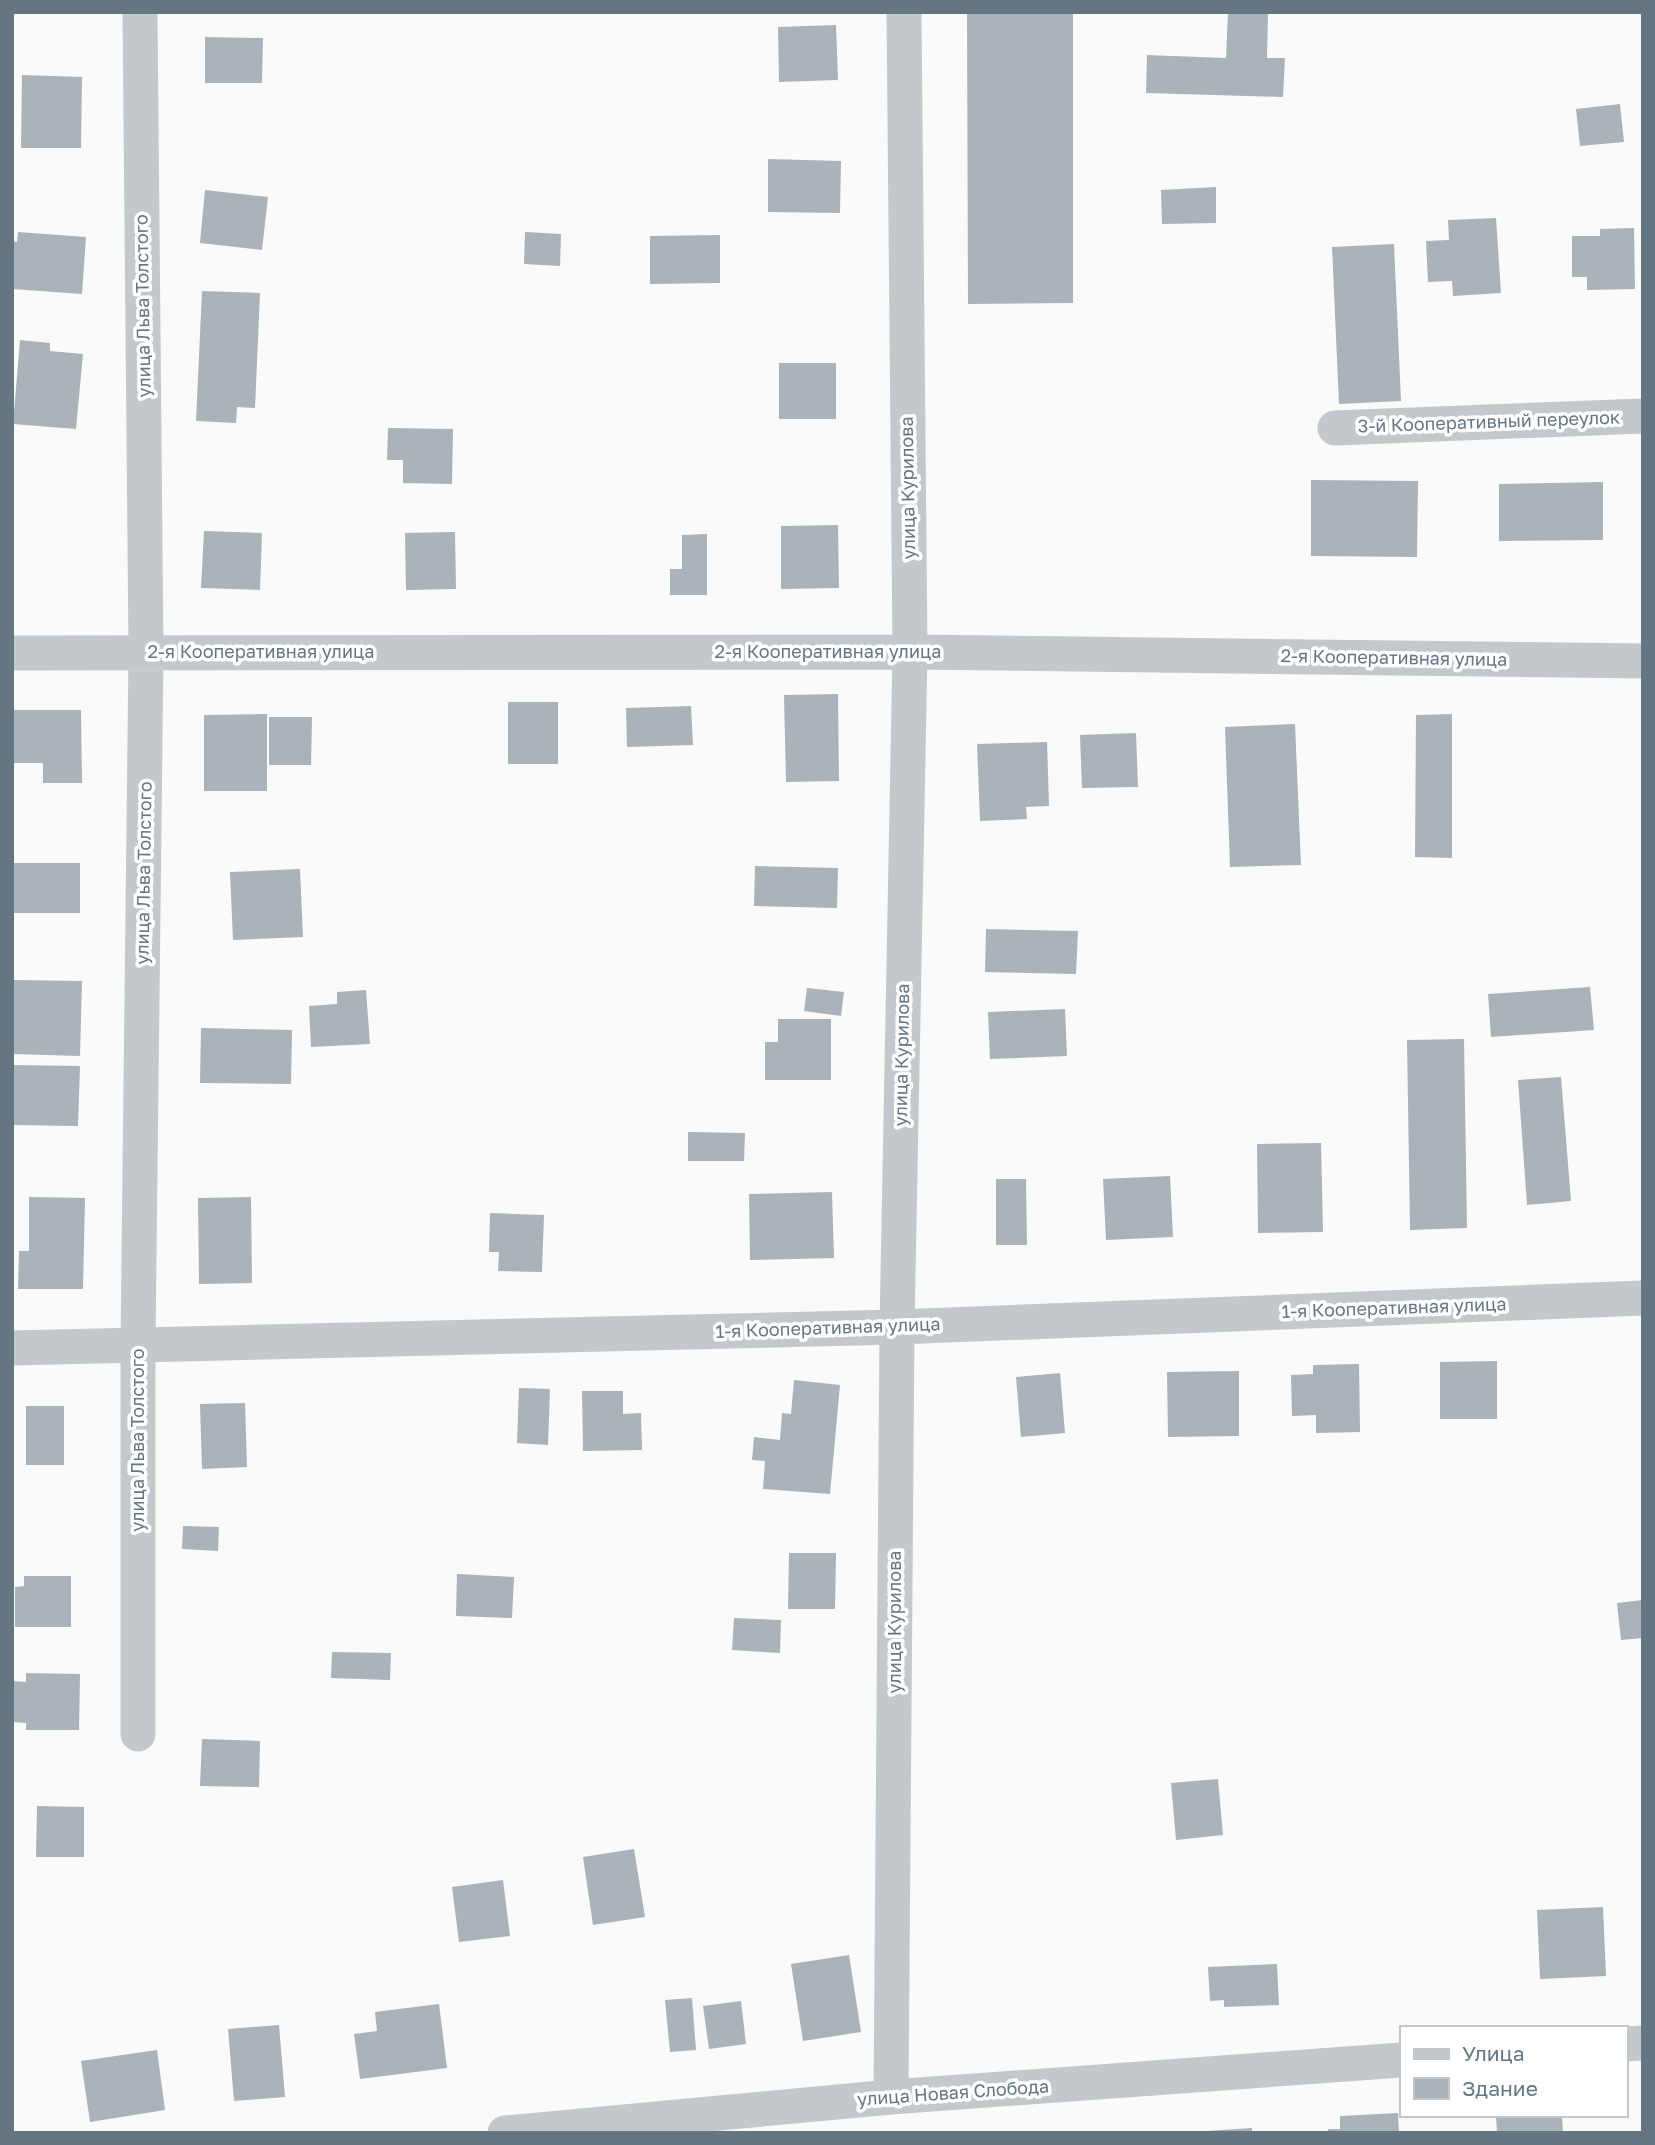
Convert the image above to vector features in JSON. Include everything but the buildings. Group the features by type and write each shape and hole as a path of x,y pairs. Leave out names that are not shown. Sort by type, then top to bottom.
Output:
{"street":[{"name":"улица Льва Толстого","path":"138,1734 138,1344 146,652 140,12"},
{"name":"улица Курилова","path":"891,2097 897,1327 910,652 904,12"},
{"name":"3-й Кооперативный переулок","path":"1335,428 1643,416"},
{"name":"2-я Кооперативная улица","path":"12,653 910,652 1643,661"},
{"name":"1-я Кооперативная улица","path":"12,1348 897,1327 1643,1298"},
{"name":"улица Новая Слобода","path":"505,2133 891,2097 1400,2060"}]}
